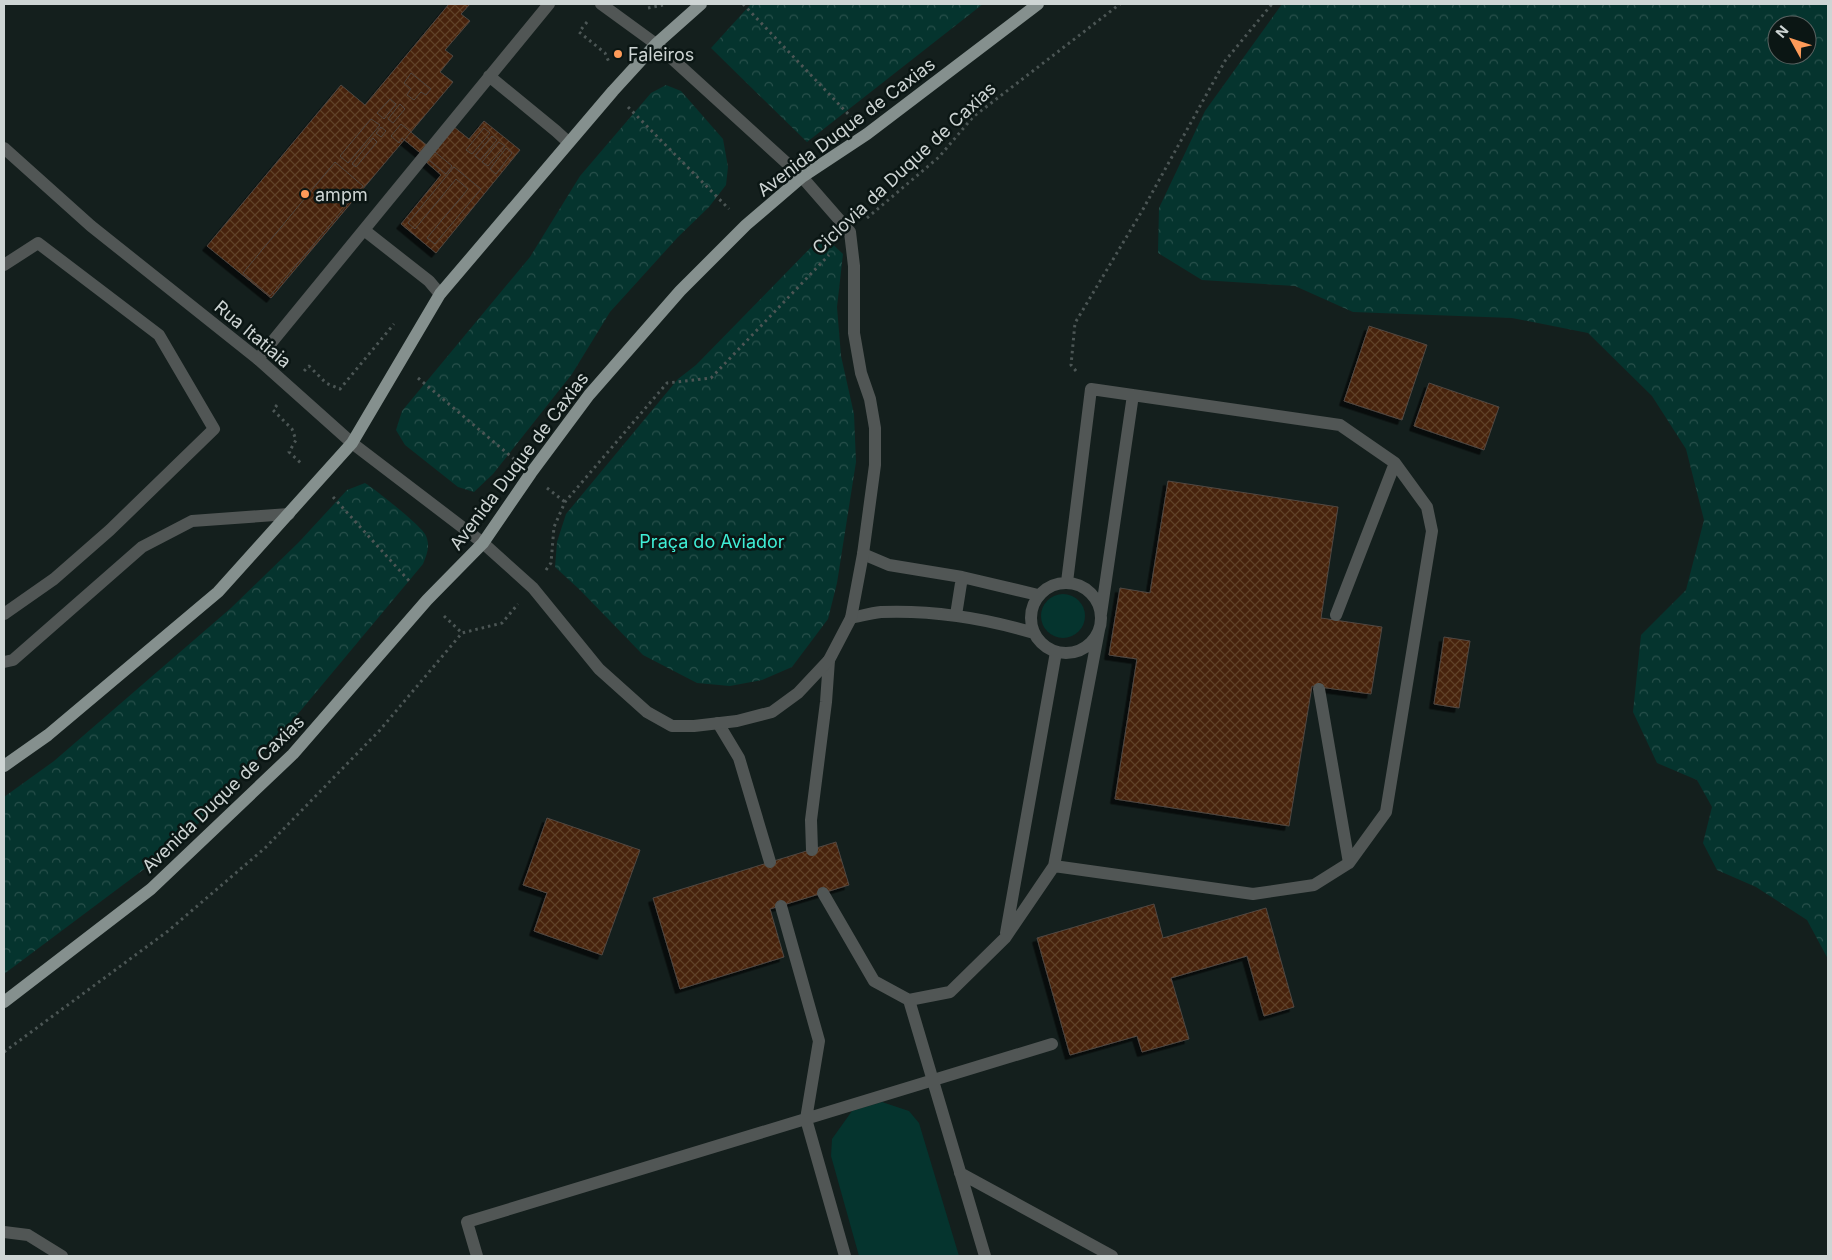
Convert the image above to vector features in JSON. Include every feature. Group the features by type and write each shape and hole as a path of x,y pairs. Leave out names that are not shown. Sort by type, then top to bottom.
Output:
{"main road":[{"path":"4,766 48,736 218,592 352,443 440,294 568,142 656,44 701,4"},
{"name":"Avenida Duque de Caxias","path":"4,1002 151,889 294,754 427,600 483,543 531,473 589,395 680,291 746,225 802,177 867,134 1038,4"}],"street":[{"path":"258,359 549,4"},
{"path":"601,4 656,44 802,177 850,232 854,266 854,333 861,373 870,399 875,428 875,465 863,554 851,618 828,660 826,702 811,820 812,850"},
{"path":"489,76 568,142"},
{"name":"Rua Itatiaia","path":"4,148 91,226 258,359 352,443 483,543 534,588 599,669 647,712 672,726 737,721 772,712 798,693 828,660"},
{"path":"364,230 429,281 440,294"},
{"path":"4,265 38,243 159,335 214,429 117,524 54,579 4,614"},
{"path":"1054,866 1254,894 1314,885 1350,864 1386,812 1432,531 1427,506 1395,463 1340,425 1091,389 1067,582"},
{"path":"823,893 874,981 909,1000 950,992 1005,938 1054,866 1099,630 1134,395"},
{"path":"1336,615 1395,463"},
{"path":"4,662 13,660 142,547 192,521 289,514"},
{"path":"863,554 890,565 962,577 1038,595"},
{"path":"956,614 962,577"},
{"path":"1099,630 1086,647 1066,653 1056,652 1039,642 1034,633 1031,614 1038,595 1047,588 1067,582 1077,584 1094,596 1101,614"},
{"path":"851,618 880,612 956,614 1008,625 1034,633"},
{"path":"1005,938 1056,652"},
{"path":"1320,689 1350,864"},
{"path":"718,723 740,758 770,862"},
{"path":"780,906 820,1041 806,1119 845,1256"},
{"path":"909,1000 985,1256"},
{"path":"477,1256 467,1222 1052,1044"},
{"path":"960,1173 1112,1256"},
{"path":"4,1232 28,1235 62,1256"}],"path":[{"path":"645,7 650,8 665,4"},
{"path":"743,4 867,134"},
{"name":"Ciclovia da Duque de Caxias","path":"4,1052 168,931 265,848 380,730 462,633 502,622 534,588 551,563 554,527 565,502 668,382 711,378 850,232 939,157 973,117 1120,4"},
{"path":"1091,389 1071,365 1075,323 1142,211 1225,60 1272,4"},
{"path":"613,92 746,225"},
{"path":"376,344 531,473"},
{"path":"272,410 292,429 296,440 289,452 319,480 343,510 427,600"}],"green space":[{"path":"751,4 983,4 807,142 711,48"},
{"path":"1282,4 1828,4 1828,959 1807,920 1756,887 1717,870 1703,843 1712,807 1697,780 1657,763 1633,712 1641,635 1686,590 1704,520 1686,449 1652,396 1588,333 1512,318 1353,312 1295,286 1202,280 1158,253 1159,208 1205,111"},
{"path":"666,85 681,91 723,139 728,167 726,185 709,207 678,237 610,312 572,374 493,474 474,492 458,487 405,445 396,430 402,411 530,257 580,176 651,93"},
{"name":"Praça do Aviador","path":"823,235 843,254 837,307 841,356 854,414 856,462 837,583 828,619 792,667 762,680 730,686 697,683 643,655 555,567 557,542 566,514 678,379 696,365"},
{"path":"365,483 407,516 425,534 428,546 423,564 287,727 183,840 4,974 4,797 54,761 231,608 299,542 347,490"},
{"path":"1059,594 1067,594 1079,600 1085,616 1079,632 1067,638 1059,638 1047,632 1041,620 1041,612 1047,600"},
{"path":"882,1102 909,1111 919,1123 959,1256 859,1256 831,1156 832,1139 852,1111"}],"building":[{"name":"ampm","path":"449,4 470,4 461,14 470,21 445,50 453,56 440,72 453,82 271,298 207,246 341,85 365,105"},
{"path":"411,73 431,89 426,95 421,92 414,100 407,95 411,89 404,83"},
{"path":"390,99 396,104 384,119 377,113"},
{"path":"400,104 405,109 393,123 388,119"},
{"path":"371,119 380,125 348,163 340,156"},
{"path":"484,121 520,150 436,253 401,224 441,175 425,161 454,127 469,139"},
{"path":"401,124 452,166 446,174 402,138 399,143 391,136"},
{"path":"381,127 386,131 381,137 376,133"},
{"path":"484,128 490,133 472,154 466,150"},
{"path":"492,136 497,140 480,160 475,156"},
{"path":"373,138 377,142 356,167 352,164"},
{"path":"499,142 505,146 488,166 482,162"},
{"path":"506,148 512,153 496,174 490,169"},
{"path":"335,162 363,186 270,296 243,273"},
{"path":"454,167 481,189 435,244 427,238 468,189 456,179 415,229 408,223"},
{"path":"1369,326 1427,345 1402,420 1344,401"},
{"path":"1429,383 1499,407 1484,450 1414,426"},
{"path":"1168,481 1338,507 1321,618 1382,627 1371,694 1312,686 1289,826 1115,799 1137,659 1109,655 1120,588 1150,593"},
{"path":"1444,637 1470,641 1459,708 1434,704"},
{"path":"547,818 640,850 602,955 534,931 547,893 523,885"},
{"path":"836,842 849,885 770,909 784,957 680,989 653,898"},
{"path":"1154,904 1163,938 1266,908 1294,1007 1264,1016 1247,956 1171,978 1189,1039 1142,1052 1137,1036 1070,1055 1037,938"}],"place":[{"name":"Faleiros","path":"618,54"},
{"name":"ampm","path":"305,194"}]}
